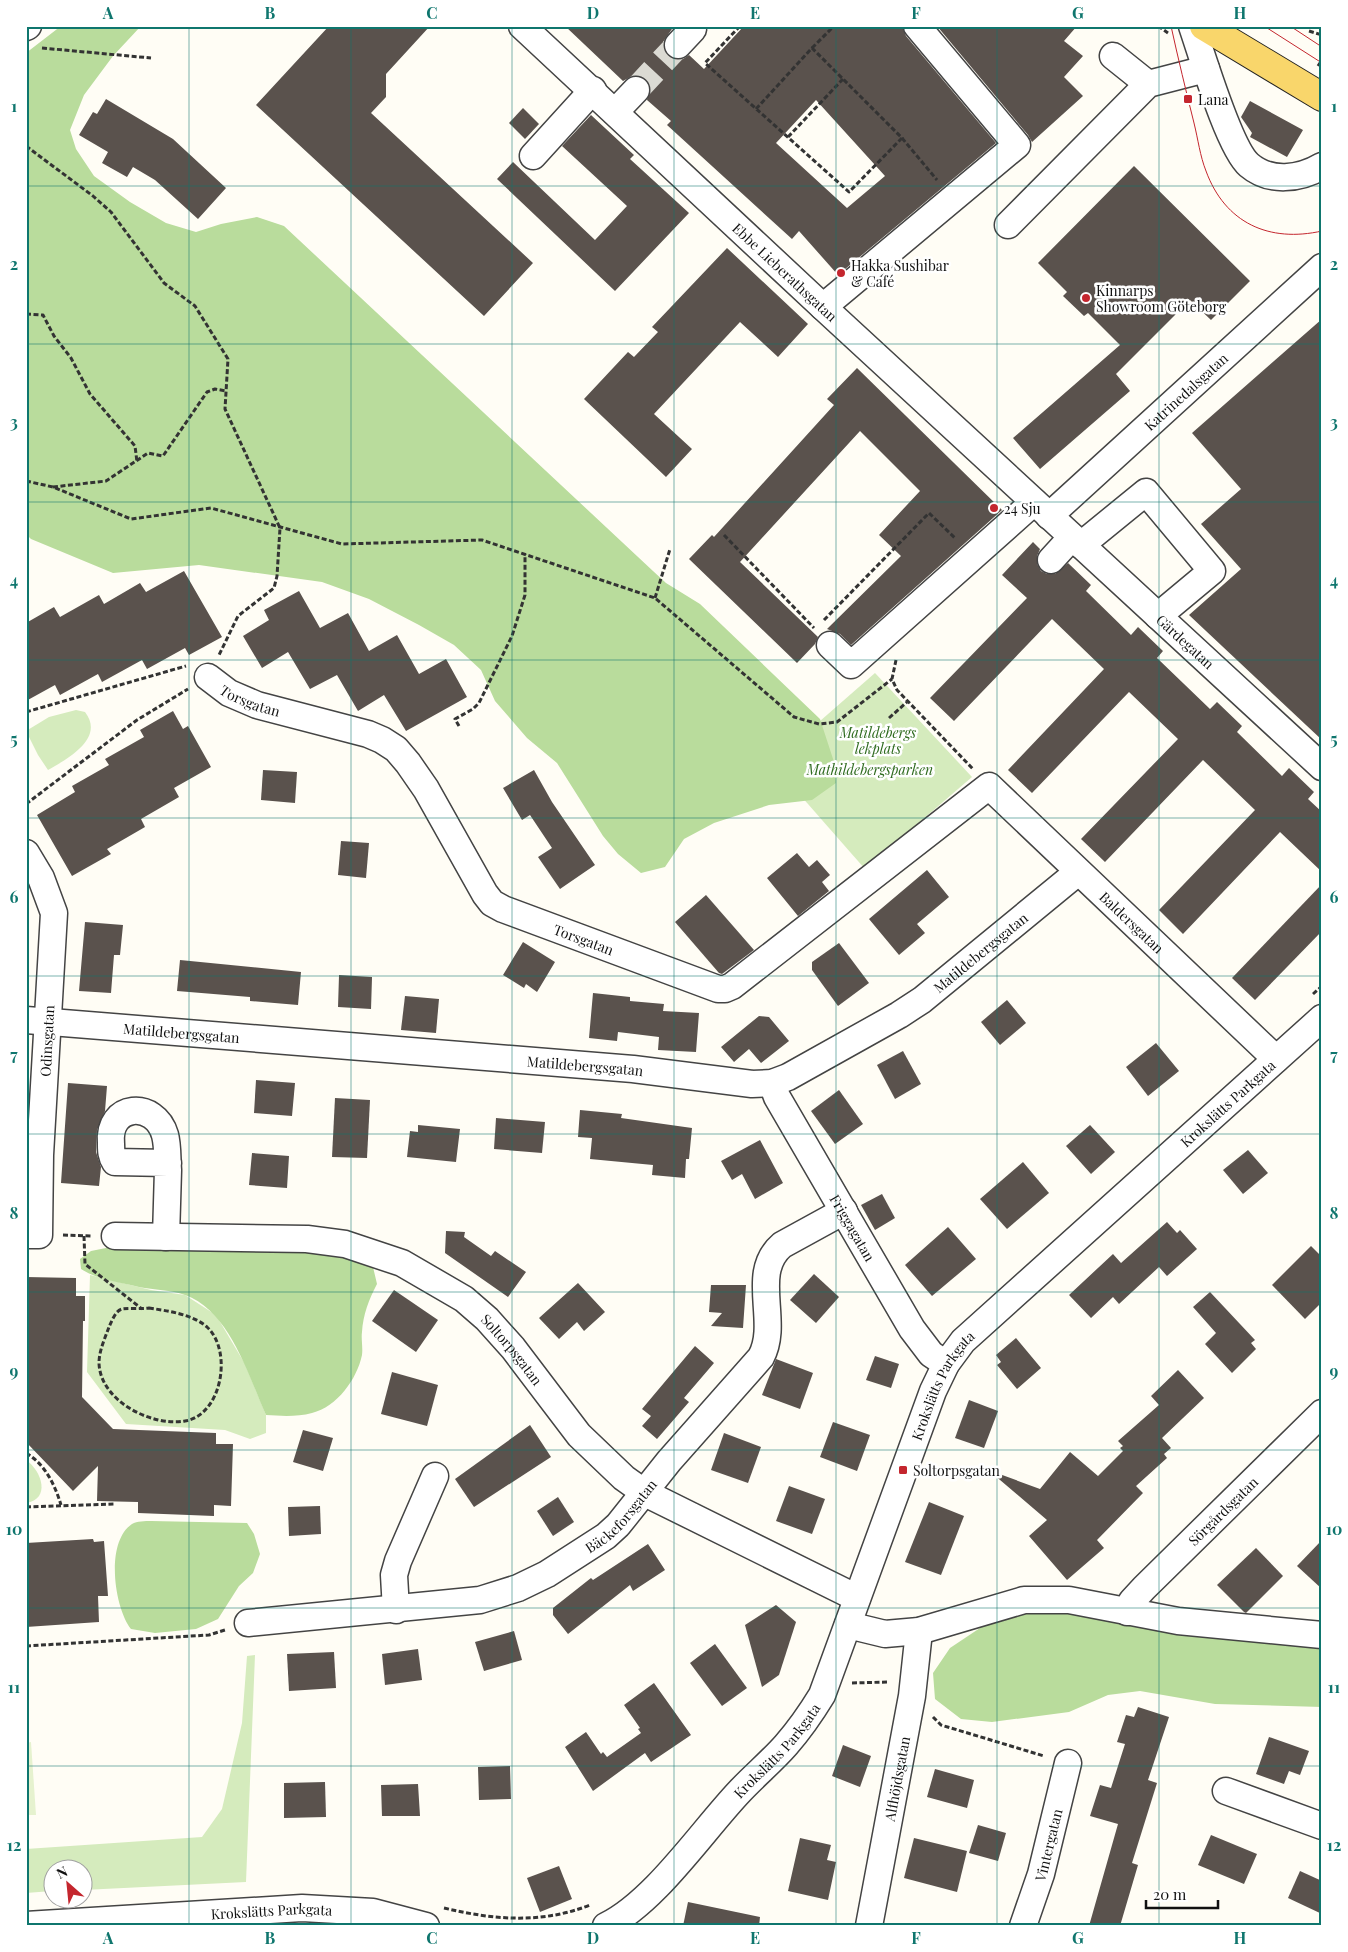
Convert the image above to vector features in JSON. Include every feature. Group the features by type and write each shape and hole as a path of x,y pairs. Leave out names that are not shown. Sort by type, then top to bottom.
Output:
{"main road":[{"path":"1204,26 1322,97"}],"street":[{"name":"Ebbe Lieberathsgatan","path":"522,26 1042,509"},
{"path":"823,307 1017,145 917,26"},
{"path":"1192,26 1233,142 1249,165 1262,173 1280,178 1311,173 1322,166"},
{"path":"1113,56 1148,84"},
{"path":"1008,225 1148,84 1206,69"},
{"path":"533,156 593,90"},
{"path":"616,112 636,90"},
{"name":"Katrinedalsgatan","path":"823,637 851,665 960,563 1042,509 1322,267"},
{"path":"1051,560 1146,492 1212,571 1158,616"},
{"name":"Gärdegatan","path":"1042,509 1322,767"},
{"name":"Torsgatan","path":"208,677 229,693 256,706 368,734 396,749 426,789 485,894 492,903 503,909 718,989 726,990 732,986 989,786"},
{"name":"Baldersgatan","path":"989,786 1276,1059"},
{"name":"Odinsgatan","path":"26,853 41,878 54,913 37,1021 40,1155 32,1235"},
{"name":"Matildebergsgatan","path":"37,1021 613,1068 752,1084 772,1083 788,1077 853,1042 922,1000 1078,872"},
{"name":"Krokslätts Parkgata","path":"612,1924 634,1908 651,1892 740,1791 786,1746 804,1724 822,1695 932,1392 946,1364 963,1341 984,1320 1322,1018"},
{"name":"Friggagatan","path":"772,1083 777,1098 917,1336 931,1354 946,1364"},
{"path":"166,1237 168,1163"},
{"name":"Bäckeforsgatan","path":"248,1623 396,1610 480,1600 518,1588 547,1574 606,1536 646,1494 669,1462 761,1357 769,1332 766,1272 774,1252 782,1245 844,1211"},
{"name":"Soltorpsgatan","path":"115,1236 307,1239 345,1244 393,1260 425,1275 464,1299 487,1320 513,1348 579,1435 624,1478 646,1494 857,1598"},
{"name":"Sörgårdsgatan","path":"1127,1612 1132,1601 1144,1588 1322,1413"},
{"path":"396,1610 394,1575 398,1561 435,1476"},
{"path":"848,1625 884,1634 919,1631 1024,1600 1070,1600 1178,1621 1322,1635"},
{"name":"Alfhöjdsgatan","path":"869,1926 913,1687 919,1631"},
{"name":"Vintergatan","path":"1023,1926 1041,1874 1068,1763"},
{"path":"1226,1791 1322,1826"},
{"name":"Krokslätts Parkgata","path":"32,1925 302,1908 432,1916"}],"path":[{"path":"740,26 705,63 850,192 902,138"},
{"path":"756,109 834,26"},
{"path":"1309,31 1322,34"},
{"path":"30,34 150,58"},
{"path":"812,48 902,138 953,198"},
{"path":"788,137 843,79"},
{"path":"26,146 93,196 111,212 164,283 195,306 228,359 225,410 280,528 277,576 274,588 238,616 208,677 138,720 26,804"},
{"path":"26,314 43,314 54,336 71,358 90,394 135,446 137,462"},
{"path":"53,487 106,481 148,453 164,456 207,392 215,389 226,391"},
{"path":"26,481 53,487 131,519 211,508 342,544 482,540 655,598 794,717 818,724 837,722 892,679"},
{"path":"724,535 823,637 929,513 960,563"},
{"path":"655,598 670,549"},
{"path":"458,726 455,719 473,709 479,702 512,636 525,595 525,554"},
{"path":"902,655 894,661 892,679 906,702 989,786"},
{"path":"26,712 188,665 208,677"},
{"path":"889,718 906,702"},
{"path":"84,1236 85,1264 142,1309 164,1311 195,1320 207,1328 216,1341 222,1354 222,1370 212,1398 200,1416 186,1421 149,1419 119,1400 101,1375 99,1364 100,1352 115,1315 122,1309 142,1309"},
{"path":"26,1453 35,1458 51,1479 62,1505"},
{"path":"26,1507 115,1504"},
{"path":"26,1646 208,1635 248,1623"},
{"path":"846,1684 901,1681 913,1687 941,1725 1068,1763"},
{"path":"432,1916 485,1916 525,1919 572,1912 593,1904"}],"green space":[{"path":"61,26 141,26 113,56 84,95 70,130 76,149 94,176 130,202 166,223 196,232 221,224 257,217 284,226 666,583 700,604 820,719 835,765 836,783 812,800 769,805 714,823 684,839 665,867 641,873 618,854 603,836 557,763 527,738 495,701 481,670 454,645 419,625 369,599 322,582 199,565 113,573 31,539 26,534 26,53"},
{"name":"Mathildebergsparken","path":"875,673 972,777 865,869 772,763"},
{"path":"76,710 85,712 90,721 91,730 88,739 65,760 48,770 26,731 49,717"},
{"path":"111,1247 329,1251 373,1267 377,1284 365,1313 362,1355 356,1373 344,1391 330,1405 321,1410 301,1415 266,1415 236,1346 226,1329 201,1303 180,1293 109,1280 81,1269 80,1259 91,1251"},
{"path":"90,1275 151,1290 185,1295 216,1315 245,1364 266,1415 266,1433 250,1439 225,1430 126,1424 87,1372"},
{"path":"26,1460 40,1477 41,1491 34,1500 26,1503"},
{"path":"141,1521 247,1523 254,1534 260,1554 253,1573 239,1586 218,1619 196,1629 155,1633 131,1629 120,1606 115,1575 115,1559 118,1545 124,1533 132,1524"},
{"path":"1047,1612 1076,1613 1322,1647 1322,1707 1215,1704 1140,1691 1108,1695 1069,1712 992,1722 961,1719 935,1699 933,1673 950,1648 983,1626 1011,1615"},
{"path":"255,1655 246,1882 92,1890 92,1860 42,1860 42,1892 26,1893 26,1849 202,1837 222,1809 242,1723 247,1656"},
{"path":"31,1742 36,1815 26,1815 26,1743"}],"building":[{"path":"329,26 430,26 386,74 386,97 371,113 533,263 484,316 256,105"},
{"path":"565,26 674,26 663,42 667,56 675,60 683,59 689,55 704,69 744,26 902,26 906,36 996,143 838,275 799,231 792,239 667,125 671,121 647,100 650,86 646,79 640,76 632,76 623,81","holes":["816,100 885,176 847,208 776,143"]},
{"path":"937,26 1077,26 1064,41 1083,56 1064,77 1083,96 1032,142"},
{"path":"106,99 173,139 226,188 198,219 155,180 133,167 127,177 102,163 108,152 79,135 93,112 97,114"},
{"path":"1250,101 1303,130 1287,157 1250,137 1252,133 1241,117"},
{"path":"523,108 539,124 525,139 509,123"},
{"path":"591,115 634,155 630,159 689,213 615,291 497,179 513,162 595,240 627,206 562,146"},
{"path":"1134,166 1250,281 1211,320 1190,300 1116,374 1130,391 1040,469 1013,438 1120,345 1088,313 1084,316 1063,296 1067,292 1038,263"},
{"path":"727,248 808,324 778,357 740,322 654,414 692,449 666,477 584,399 628,352 634,357 658,332 652,327"},
{"path":"1322,319 1322,740 1189,615 1241,569 1201,524 1241,489 1192,433"},
{"path":"857,368 1002,510 851,645 840,634 827,629 901,556 879,535 920,491 860,431 740,562 818,637 815,644 797,663 689,559 712,535 714,537 834,405 827,399"},
{"path":"1033,542 1040,549 1037,556 1037,564 1041,571 1047,574 1055,574 1068,563 1091,585 1086,591 1131,635 1138,627 1163,651 1157,658 1210,709 1217,702 1242,726 1237,732 1282,776 1289,768 1314,792 1308,799 1322,812 1322,872 1280,832 1183,934 1159,910 1255,810 1203,760 1105,862 1081,839 1178,739 1129,692 1032,793 1008,770 1104,669 1052,619 954,721 930,698 1027,598 1002,575"},
{"path":"184,571 222,637 189,655 185,648 147,669 142,660 102,682 98,674 60,695 55,685 26,701 26,623 54,607 60,617 99,595 104,604 140,583 146,592"},
{"path":"299,591 320,628 348,613 369,651 397,635 419,674 446,659 467,697 406,731 384,695 358,711 337,675 310,689 288,652 262,668 243,636 269,620 264,610"},
{"path":"173,711 183,729 188,726 211,767 174,788 179,797 141,819 145,827 107,849 111,854 72,876 37,815 75,792 72,786 109,765 105,759 144,737 140,730"},
{"path":"263,770 297,772 295,803 261,800"},
{"path":"534,770 552,802 595,865 560,889 538,857 552,848 530,815 522,820 503,788"},
{"path":"341,841 369,843 366,878 338,875"},
{"path":"797,853 809,867 817,860 830,875 822,882 829,891 798,916 767,878"},
{"path":"927,870 949,897 917,924 925,933 899,955 869,919"},
{"path":"1322,884 1322,931 1255,1000 1232,978"},
{"path":"706,895 754,950 722,974 719,973 675,922"},
{"path":"85,922 123,925 120,955 114,955 111,993 79,991"},
{"path":"523,942 555,962 537,992 526,984 524,988 503,975"},
{"path":"839,943 869,983 838,1006 812,970 812,962"},
{"path":"180,960 301,972 298,1005 250,1001 250,997 177,991"},
{"path":"339,975 372,977 371,1009 338,1007"},
{"path":"593,993 630,997 630,1001 664,1004 663,1011 699,1013 696,1052 658,1050 659,1037 618,1032 617,1041 589,1038"},
{"path":"405,996 439,999 436,1033 401,1030"},
{"path":"1007,1000 1026,1023 1000,1045 981,1022"},
{"path":"759,1016 769,1017 789,1041 761,1063 749,1049 734,1062 721,1047"},
{"path":"1156,1043 1179,1071 1148,1096 1126,1067"},
{"path":"903,1051 921,1084 895,1099 877,1065"},
{"path":"256,1080 295,1083 292,1116 254,1113"},
{"path":"68,1083 107,1086 105,1111 97,1130 96,1152 101,1167 99,1186 61,1183"},
{"path":"839,1090 863,1124 835,1144 811,1111"},
{"path":"335,1098 370,1100 367,1158 332,1157"},
{"path":"580,1110 622,1114 621,1118 692,1128 689,1159 686,1159 685,1178 652,1175 653,1165 590,1159 592,1138 578,1137"},
{"path":"496,1118 545,1122 542,1153 494,1149"},
{"path":"418,1125 460,1129 456,1162 407,1157 410,1131 418,1132"},
{"path":"1090,1125 1115,1152 1091,1174 1066,1146"},
{"path":"760,1140 783,1183 755,1199 742,1174 732,1180 721,1161"},
{"path":"1248,1150 1268,1173 1243,1194 1223,1170"},
{"path":"252,1153 289,1156 287,1188 249,1185"},
{"path":"1023,1162 1049,1193 1007,1229 980,1199"},
{"path":"882,1194 895,1218 875,1230 861,1205"},
{"path":"1167,1222 1177,1233 1180,1230 1197,1249 1167,1276 1159,1267 1119,1304 1113,1297 1091,1318 1069,1295 1113,1254 1121,1263"},
{"path":"948,1227 976,1259 932,1296 905,1265"},
{"path":"446,1231 465,1232 464,1237 491,1256 495,1251 526,1272 508,1297 445,1253"},
{"path":"1311,1246 1322,1257 1322,1302 1305,1319 1272,1285"},
{"path":"814,1274 839,1297 816,1323 790,1300"},
{"path":"26,1277 76,1278 76,1296 85,1296 82,1397 113,1429 216,1433 216,1444 233,1444 231,1506 214,1505 214,1516 138,1513 138,1502 97,1501 98,1466 73,1491 26,1442"},
{"path":"578,1283 605,1312 584,1331 577,1322 559,1339 539,1318"},
{"path":"711,1285 746,1285 743,1328 711,1326 722,1313 709,1312"},
{"path":"394,1290 438,1320 416,1352 372,1321"},
{"path":"1210,1292 1255,1340 1251,1343 1256,1349 1232,1373 1205,1344 1216,1333 1193,1307"},
{"path":"1016,1338 1041,1368 1017,1389 997,1365 1001,1362 996,1355"},
{"path":"695,1346 714,1363 684,1398 689,1402 657,1439 642,1426 651,1416 642,1409"},
{"path":"875,1356 899,1364 891,1388 866,1380"},
{"path":"776,1359 813,1373 800,1409 762,1395"},
{"path":"1178,1370 1204,1398 1162,1438 1171,1448 1164,1454 1167,1458 1136,1486 1143,1493 1097,1540 1104,1548 1067,1580 1029,1536 1047,1520 993,1474 994,1472 1040,1489 1070,1452 1098,1476 1123,1451 1120,1448 1123,1446 1118,1441 1159,1405 1151,1396"},
{"path":"392,1372 438,1385 427,1426 381,1414"},
{"path":"969,1400 998,1411 984,1448 955,1438"},
{"path":"833,1422 870,1435 857,1471 820,1457"},
{"path":"530,1425 551,1457 474,1507 455,1479"},
{"path":"303,1430 333,1438 323,1471 293,1462"},
{"path":"724,1433 761,1447 748,1483 711,1470"},
{"path":"789,1486 825,1499 812,1534 776,1521"},
{"path":"558,1497 574,1522 553,1536 537,1511"},
{"path":"929,1502 964,1516 941,1575 905,1562"},
{"path":"320,1506 321,1534 289,1536 288,1507"},
{"path":"93,1539 94,1542 104,1541 108,1596 98,1596 99,1622 26,1627 26,1543"},
{"path":"1322,1540 1322,1589 1297,1566"},
{"path":"648,1544 665,1570 633,1591 630,1585 568,1634 553,1615 553,1608 591,1578 593,1580"},
{"path":"1256,1548 1283,1576 1246,1613 1217,1585"},
{"path":"776,1605 796,1622 779,1675 762,1687 745,1625"},
{"path":"514,1631 522,1660 484,1671 475,1642"},
{"path":"715,1644 747,1688 722,1706 690,1663"},
{"path":"418,1649 422,1680 385,1685 382,1654"},
{"path":"334,1652 336,1688 289,1691 287,1654"},
{"path":"654,1683 691,1735 651,1762 645,1753 593,1791 565,1747 586,1732 601,1754 603,1752 607,1757 641,1733 638,1729 640,1728 624,1705"},
{"path":"1138,1707 1169,1717 1148,1780 1157,1783 1132,1863 1138,1865 1120,1926 1089,1926 1118,1824 1090,1816 1100,1785 1111,1788 1125,1744 1117,1742 1126,1715 1134,1717"},
{"path":"1269,1737 1309,1751 1300,1775 1289,1771 1284,1784 1256,1774"},
{"path":"843,1745 871,1756 860,1787 832,1776"},
{"path":"510,1766 511,1799 479,1800 478,1767"},
{"path":"935,1769 974,1780 967,1808 927,1797"},
{"path":"325,1782 326,1817 284,1818 284,1783"},
{"path":"418,1784 420,1816 382,1816 381,1785"},
{"path":"978,1825 1006,1833 998,1861 969,1853"},
{"path":"1211,1835 1257,1854 1244,1884 1198,1865"},
{"path":"800,1838 831,1845 827,1860 836,1862 828,1900 788,1891"},
{"path":"914,1838 967,1851 957,1892 904,1878"},
{"path":"559,1866 572,1899 540,1912 527,1878"},
{"path":"1300,1871 1322,1881 1322,1914 1288,1898"},
{"path":"688,1902 760,1917 759,1926 683,1926"}],"tunnel":[{"path":"636,90 678,45"}],"tram line":[{"path":"1171,26 1202,159 1214,189 1225,204 1237,216 1251,225 1267,231 1284,234 1322,231"},
{"path":"1264,26 1322,63"},
{"path":"1290,26 1322,47"}],"place":[{"name":"Lana","path":"1188,99"},
{"name":"Hakka Sushibar & Café","path":"841,273"},
{"name":"Kinnarps Showroom Göteborg","path":"1086,298"},
{"name":"24 Sju","path":"994,508"},
{"name":"Soltorpsgatan","path":"903,1470"}],"park label":[{"name":"Matildebergs lekplats","path":"878,740"}]}
